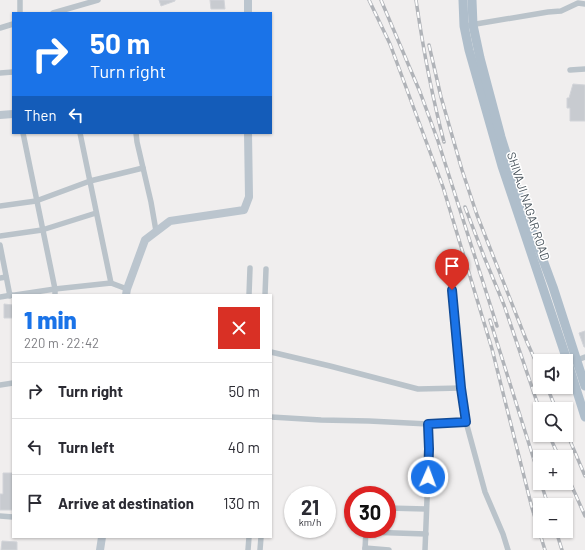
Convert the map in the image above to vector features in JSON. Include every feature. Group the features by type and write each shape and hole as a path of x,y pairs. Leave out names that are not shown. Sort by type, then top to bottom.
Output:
{"main road":[{"path":"248,0 248,12"},
{"name":"SHIVAJI NAGAR ROAD","path":"463,0 464,26 469,50 502,166 577,360 585,417"},
{"name":"SHIVAJI NAGAR ROAD","path":"472,0 474,25 480,58 504,144 519,195 553,287 585,386"},
{"path":"0,115 12,114"},
{"path":"127,292 144,240 170,221 244,210 249,197 248,134"},
{"path":"100,550 102,538"}],"street":[{"path":"20,0 20,12"},
{"path":"56,12 98,0"},
{"path":"464,26 561,11 578,1 585,4"},
{"path":"0,28 12,24"},
{"path":"570,70 585,69"},
{"path":"0,73 12,72"},
{"path":"23,134 55,292"},
{"path":"80,134 111,283"},
{"path":"136,134 156,231"},
{"path":"0,206 36,201 90,181 143,168"},
{"path":"0,236 42,230 96,213"},
{"path":"0,245 3,277 12,295 0,297"},
{"path":"249,294 250,268"},
{"path":"265,294 266,270"},
{"path":"26,294 55,292 111,283 127,292"},
{"path":"452,290 461,388 466,422 485,492 503,534 508,550"},
{"path":"272,352 418,389 461,388"},
{"path":"0,385 12,383"},
{"path":"272,417 428,424 466,422"},
{"path":"425,550 429,449 428,424"},
{"path":"396,508 426,509"},
{"path":"0,516 12,517"},
{"path":"396,532 426,534"},
{"path":"248,550 249,538"},
{"path":"260,550 261,538"},
{"path":"366,538 365,549 389,550"}],"building":[{"path":"159,0 175,0 175,1 161,6"},
{"path":"210,0 224,0 225,9 211,9"},
{"path":"573,84 585,85 585,121 570,121 570,108 567,108 567,98 569,98"},
{"path":"4,304 12,305 12,318 4,318"},
{"path":"585,331 585,347 584,347 579,333"},
{"path":"3,473 12,473 12,510 0,510 0,494 3,494"},
{"path":"2,541 17,542 17,550 1,550"}],"railway":[{"path":"369,0 390,44 443,187 492,349 532,508 545,550"},
{"path":"381,0 420,92 438,141 497,326"},
{"path":"416,0 428,72 444,142"},
{"path":"429,45 441,97 462,170 477,215 533,355"},
{"path":"465,207 504,305 537,402"},
{"path":"490,320 533,457"},
{"path":"550,394 553,402"},
{"path":"552,442 556,450"},
{"path":"571,442 585,476"},
{"path":"573,489 585,516"},
{"path":"543,490 546,498"},
{"path":"558,538 562,550"}],"route":[{"path":"428,477 428,424 466,422 461,388 452,290"}]}
